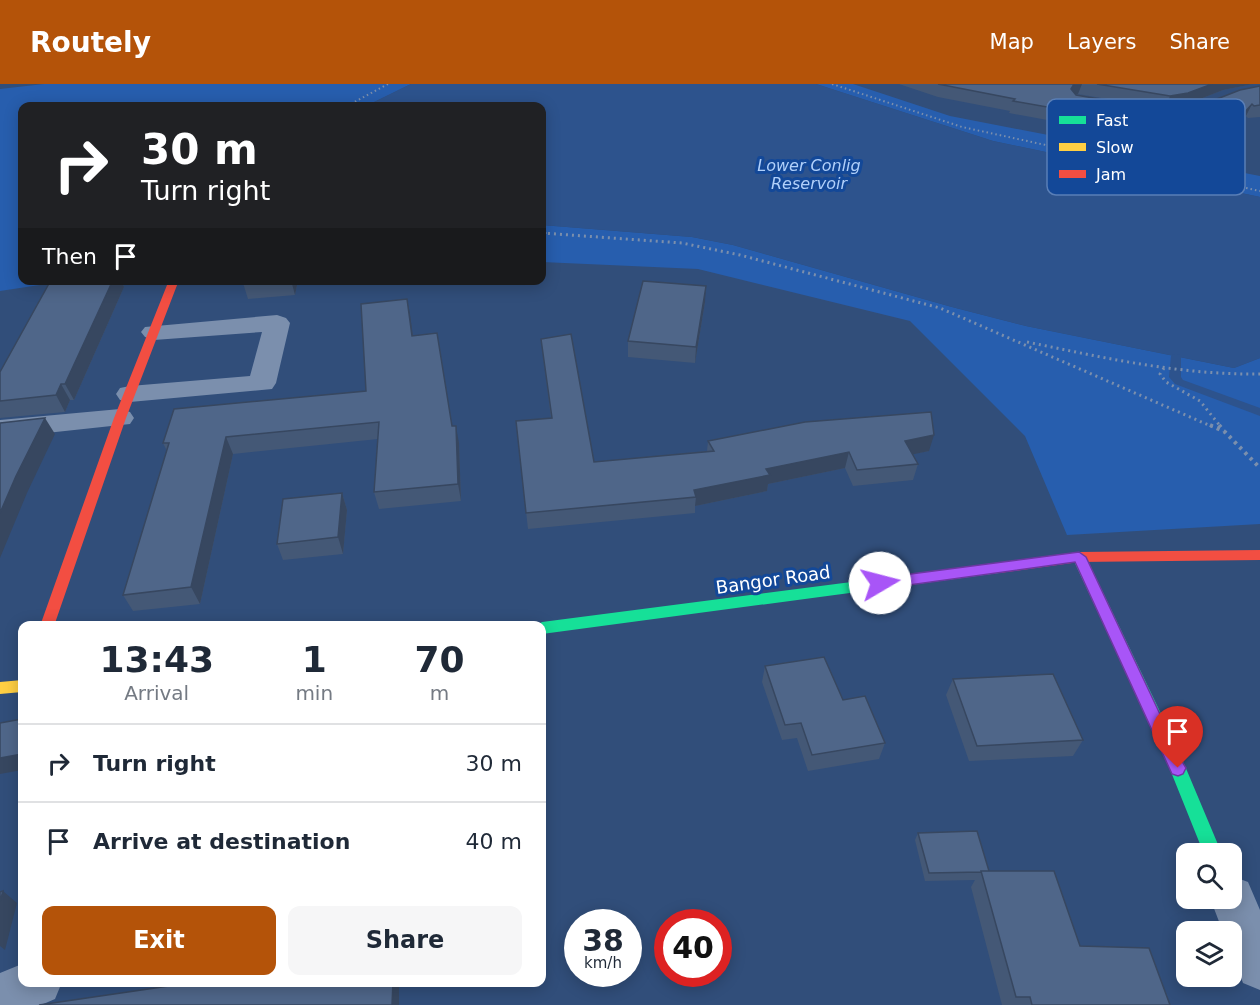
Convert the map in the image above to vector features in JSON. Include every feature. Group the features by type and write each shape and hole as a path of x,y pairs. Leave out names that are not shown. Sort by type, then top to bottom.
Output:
{"street":[{"path":"49,621 125,406 172,285"},
{"path":"0,429 262,383 277,323 154,332"},
{"name":"Bangor Road","path":"546,627 1079,557 1260,555"},
{"path":"1079,557 1169,747 1208,843"},
{"path":"0,688 18,686"},
{"path":"1237,909 1260,966"},
{"path":"0,997 25,987"}],"path":[{"path":"354,102 388,84"},
{"path":"832,84 962,127 1047,145"},
{"path":"1245,188 1260,191"},
{"path":"546,233 682,243 740,255 940,308 1225,432"},
{"path":"1018,340 1182,372 1226,376 1260,374"},
{"path":"1164,368 1160,374 1166,382 1200,401 1225,432 1260,468"}],"shaded area":[{"path":"44,84 411,84 374,102 18,102 18,285 40,285 0,291 0,89"},
{"path":"816,84 853,84 950,116 1047,135 1047,152 993,141"},
{"path":"1245,173 1260,176 1260,197 1245,194"},
{"path":"546,225 692,237 733,245 1026,326 1234,368 1260,358 1260,524 1067,535 1025,436 910,321 698,269 546,262"}],"water":[{"name":"Lower Conlig Reservoir","path":"411,84 816,84 993,141 1047,152 1047,195 1245,194 1260,197 1260,358 1234,368 1026,326 733,245 692,237 546,225 546,102 374,102"}],"building":[{"path":"938,84 1074,84 1071,89 1076,95 1100,99 1047,99 1047,107 1013,101 1015,99"},
{"path":"1097,84 1212,84 1188,93 1170,96"},
{"path":"1260,86 1260,105 1252,104 1245,112 1245,99 1217,99 1240,90"},
{"path":"643,281 706,286 696,347 628,341"},
{"path":"48,285 111,285 65,384 61,384 56,395 0,401 0,372"},
{"path":"407,299 412,336 437,333 452,426 456,426 458,484 374,492 379,422 226,437 191,587 123,595 169,443 163,443 174,409 366,391 361,304"},
{"path":"571,334 594,462 714,451 708,441 805,422 931,412 934,435 905,441 918,464 857,470 849,452 766,469 770,475 694,490 696,497 526,513 516,421 552,418 541,339"},
{"path":"45,418 16,476 0,513 0,423"},
{"path":"342,493 338,537 277,544 283,499"},
{"path":"824,657 843,700 865,696 885,743 812,755 801,723 785,725 765,666"},
{"path":"1053,674 1083,740 977,746 953,679"},
{"path":"18,720 18,755 0,758 0,723"},
{"path":"977,831 989,871 929,873 918,833"},
{"path":"981,871 1054,871 1080,946 1149,948 1170,1005 1032,1005 1030,997 1016,997"},
{"path":"162,987 393,987 392,1005 39,1005"}],"waterway":[{"path":"1176,356 1175,377 1179,382 1260,412"}],"traffic: fast":[{"path":"1079,557 1169,747 1208,843"},
{"path":"546,627 999,568"}],"traffic: slow":[{"path":"0,688 18,686"}],"traffic: jam":[{"path":"49,621 120,418 172,285"},
{"path":"999,568 1079,557 1260,555"}],"route":[{"path":"880,583 1079,557 1178,768"}]}
